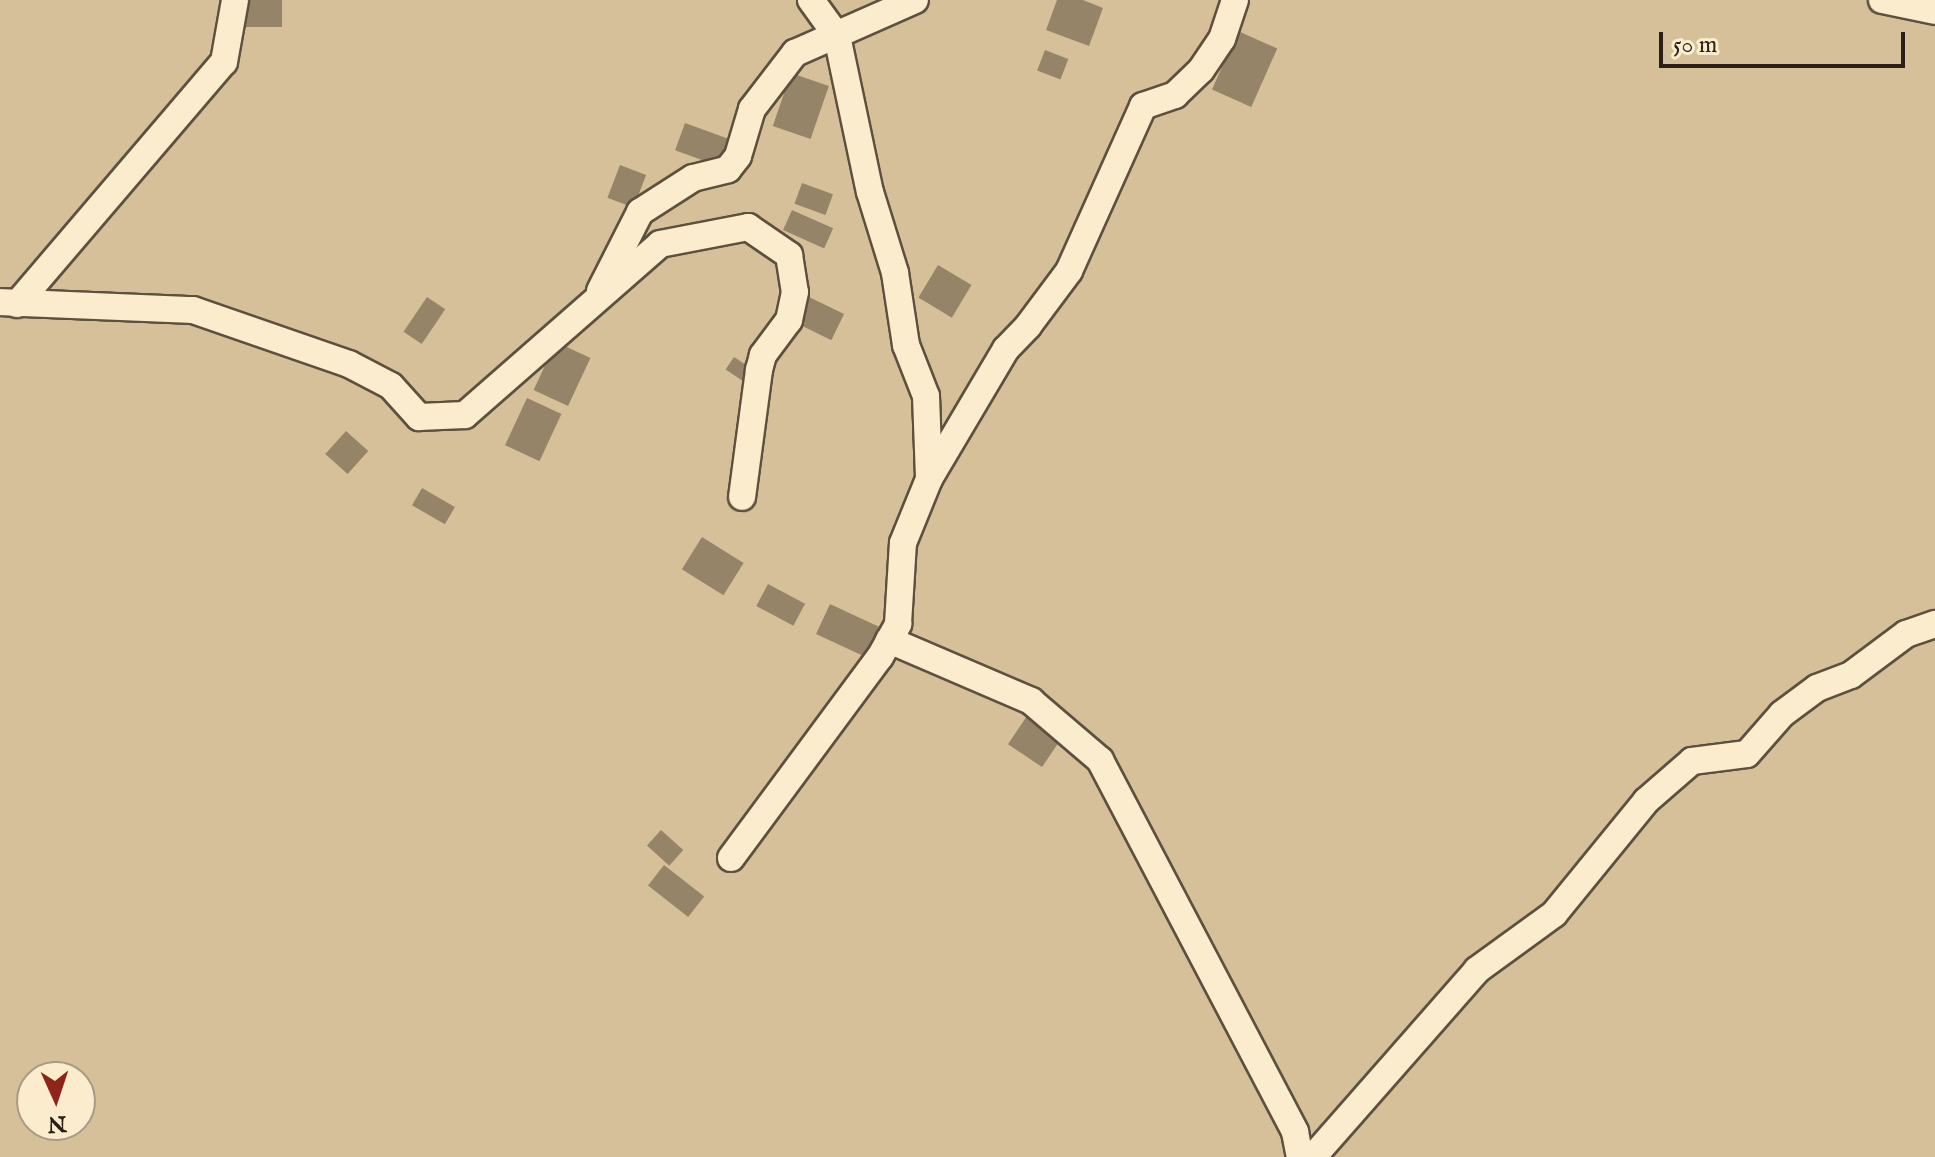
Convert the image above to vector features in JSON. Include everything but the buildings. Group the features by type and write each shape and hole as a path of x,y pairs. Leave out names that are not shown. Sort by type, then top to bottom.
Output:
{"street":[{"path":"8,303 224,62 235,0"},
{"path":"811,0 837,36 870,192 895,273 906,345 926,396 929,479"},
{"path":"593,304 640,212 693,178 728,169 738,156 752,109 795,53 915,0"},
{"path":"731,858 880,657 898,624 903,543 929,479 1006,349 1028,326 1069,271 1143,106 1175,95 1201,70 1222,39 1235,0"},
{"path":"1882,0 1935,11"},
{"path":"8,303 193,310 349,364 391,386 419,417 465,415 660,244 748,227 789,255 795,292 789,320 763,355 759,370 742,497"},
{"path":"1313,1157 1477,970 1554,914 1646,801 1692,761 1747,754 1782,714 1817,688 1851,675 1906,634 1935,624"},
{"path":"889,640 1031,701 1100,760 1295,1132 1300,1157"}],"shaded area":[{"path":"0,0 1935,0 1935,1157 0,1157"}]}
